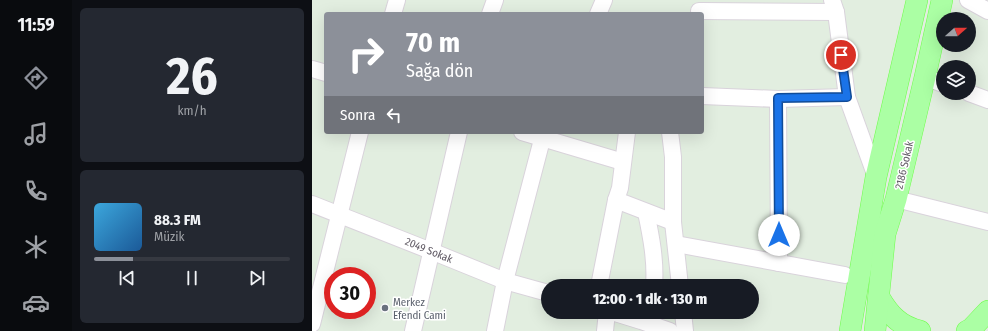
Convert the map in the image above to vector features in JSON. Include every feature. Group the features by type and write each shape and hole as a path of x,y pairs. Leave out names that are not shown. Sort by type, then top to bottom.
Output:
{"main road":[{"path":"850,331 876,177 917,0"},
{"name":"2186 Sokak","path":"875,331 885,234 934,80 942,0"},
{"path":"878,297 888,312 899,322 920,331"},
{"path":"966,330 988,311"}],"street":[{"path":"394,12 397,0"},
{"path":"491,12 495,0"},
{"path":"599,12 604,0"},
{"path":"968,0 988,11"},
{"path":"700,8 834,6 847,97 876,177"},
{"path":"312,69 324,72"},
{"path":"704,96 778,98 847,97"},
{"path":"976,96 988,100"},
{"path":"778,98 779,263"},
{"path":"312,324 360,134"},
{"path":"413,331 459,134"},
{"path":"600,279 616,200 620,188 627,134"},
{"path":"670,134 673,157 673,222 679,279"},
{"path":"495,331 505,281 543,135 623,162"},
{"path":"896,199 988,222"},
{"path":"616,200 673,222"},
{"name":"2049 Sokak","path":"312,204 505,281 541,291"},
{"path":"646,212 653,248 655,279"},
{"path":"676,244 845,275"},
{"path":"605,331 606,319"},
{"path":"648,319 670,331"},
{"path":"684,319 685,331"}],"place":[{"name":"Merkez Efendi Cami","path":"385,308"}],"route":[{"path":"779,235 778,98 847,97 841,55"}]}
